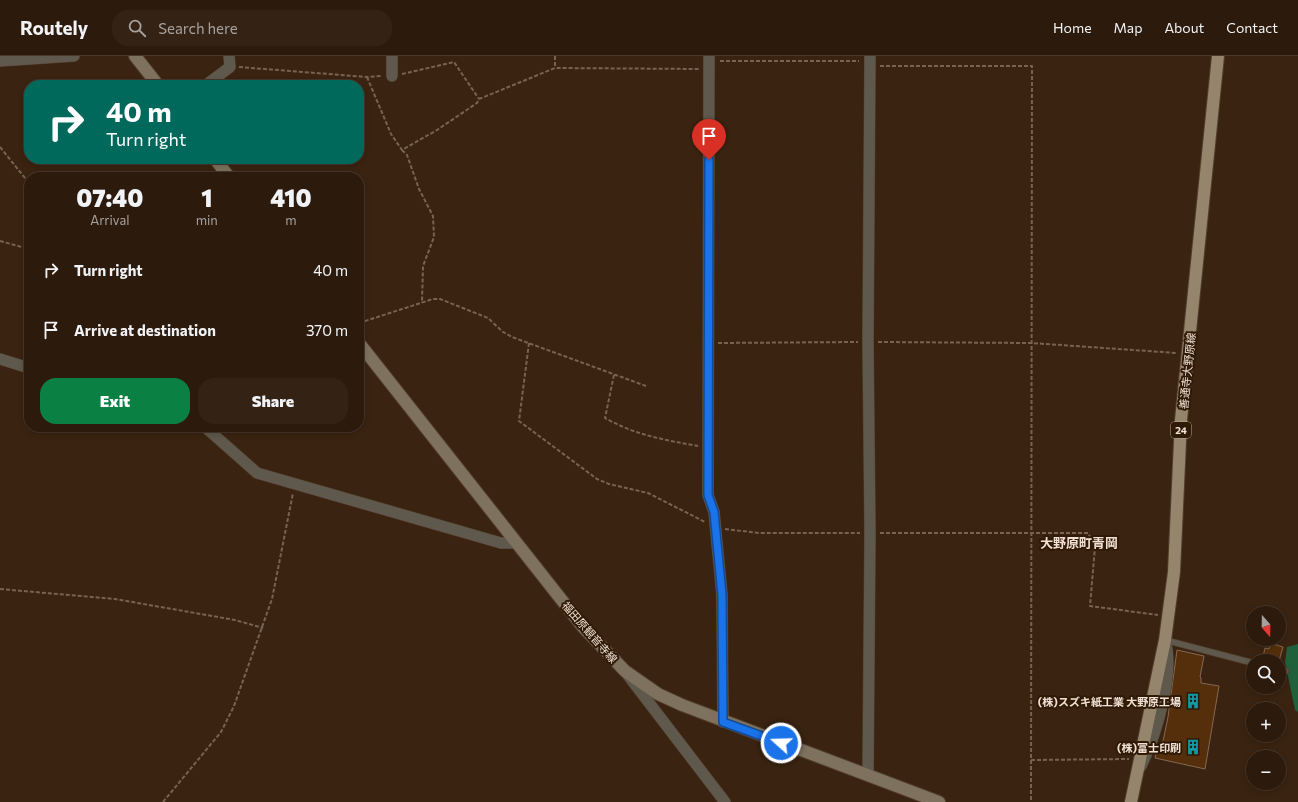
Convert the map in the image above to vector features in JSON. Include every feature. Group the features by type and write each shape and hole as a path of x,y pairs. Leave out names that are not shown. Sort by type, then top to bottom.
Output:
{"main road":[{"path":"135,56 154,80"},
{"name":"善通寺大野原線","path":"1131,802 1165,640 1174,572 1181,420 1189,354 1218,56"},
{"path":"219,164 225,172"},
{"name":"福田原観音寺線","path":"364,348 583,627 625,671 658,694 723,722 939,802"}],"street":[{"path":"0,61 74,56"},
{"path":"392,56 392,76"},
{"path":"211,80 230,61"},
{"path":"868,775 870,533 868,342 870,61"},
{"path":"709,62 708,495 714,512 722,595 723,722"},
{"path":"0,359 24,366"},
{"path":"211,432 257,474 501,543 517,543"},
{"path":"1135,780 1151,747 1160,715 1169,652 1165,640"},
{"path":"625,671 725,802"}],"lane":[{"path":"1165,640 1246,661"}],"path":[{"path":"555,56 555,68"},
{"path":"230,61 367,77 392,76 454,62 479,99"},
{"path":"402,150 437,130 477,103 479,99 555,68 709,62 870,61 1032,66 1030,534 1031,802"},
{"path":"367,77 391,134 407,155 419,189 433,216 434,237 423,266 422,303"},
{"path":"0,147 24,177"},
{"path":"0,241 24,248"},
{"path":"364,321 422,303 440,299 488,318 503,332 529,343 646,386"},
{"path":"529,343 519,421 597,479 609,484 648,493 716,528 758,533 1088,533 1095,547 1090,606 1168,616"},
{"path":"708,343 1031,343 1189,354"},
{"path":"614,375 605,418 621,427 649,438 708,448"},
{"path":"163,802 221,732 234,706 263,628 272,599 295,484"},
{"path":"0,589 116,599 235,620 263,628"},
{"path":"1031,760 1139,759"}],"green space":[{"path":"1298,644 1298,712 1295,710 1286,667 1287,647"}],"building":[{"path":"1270,646 1283,647 1281,654 1264,654 1265,648 1269,649"},
{"path":"1177,650 1204,656 1200,677 1201,683 1219,686 1205,769 1155,758 1158,745 1162,746 1168,717"}],"place":[{"name":"(株)スズキ紙工業 大野原工場","path":"1193,701"},
{"name":"(株)富士印刷","path":"1193,747"}],"district":[{"name":"大野原町青岡","path":"1079,543"}],"route":[{"path":"709,160 708,495 714,512 722,595 723,722 781,743"}]}
